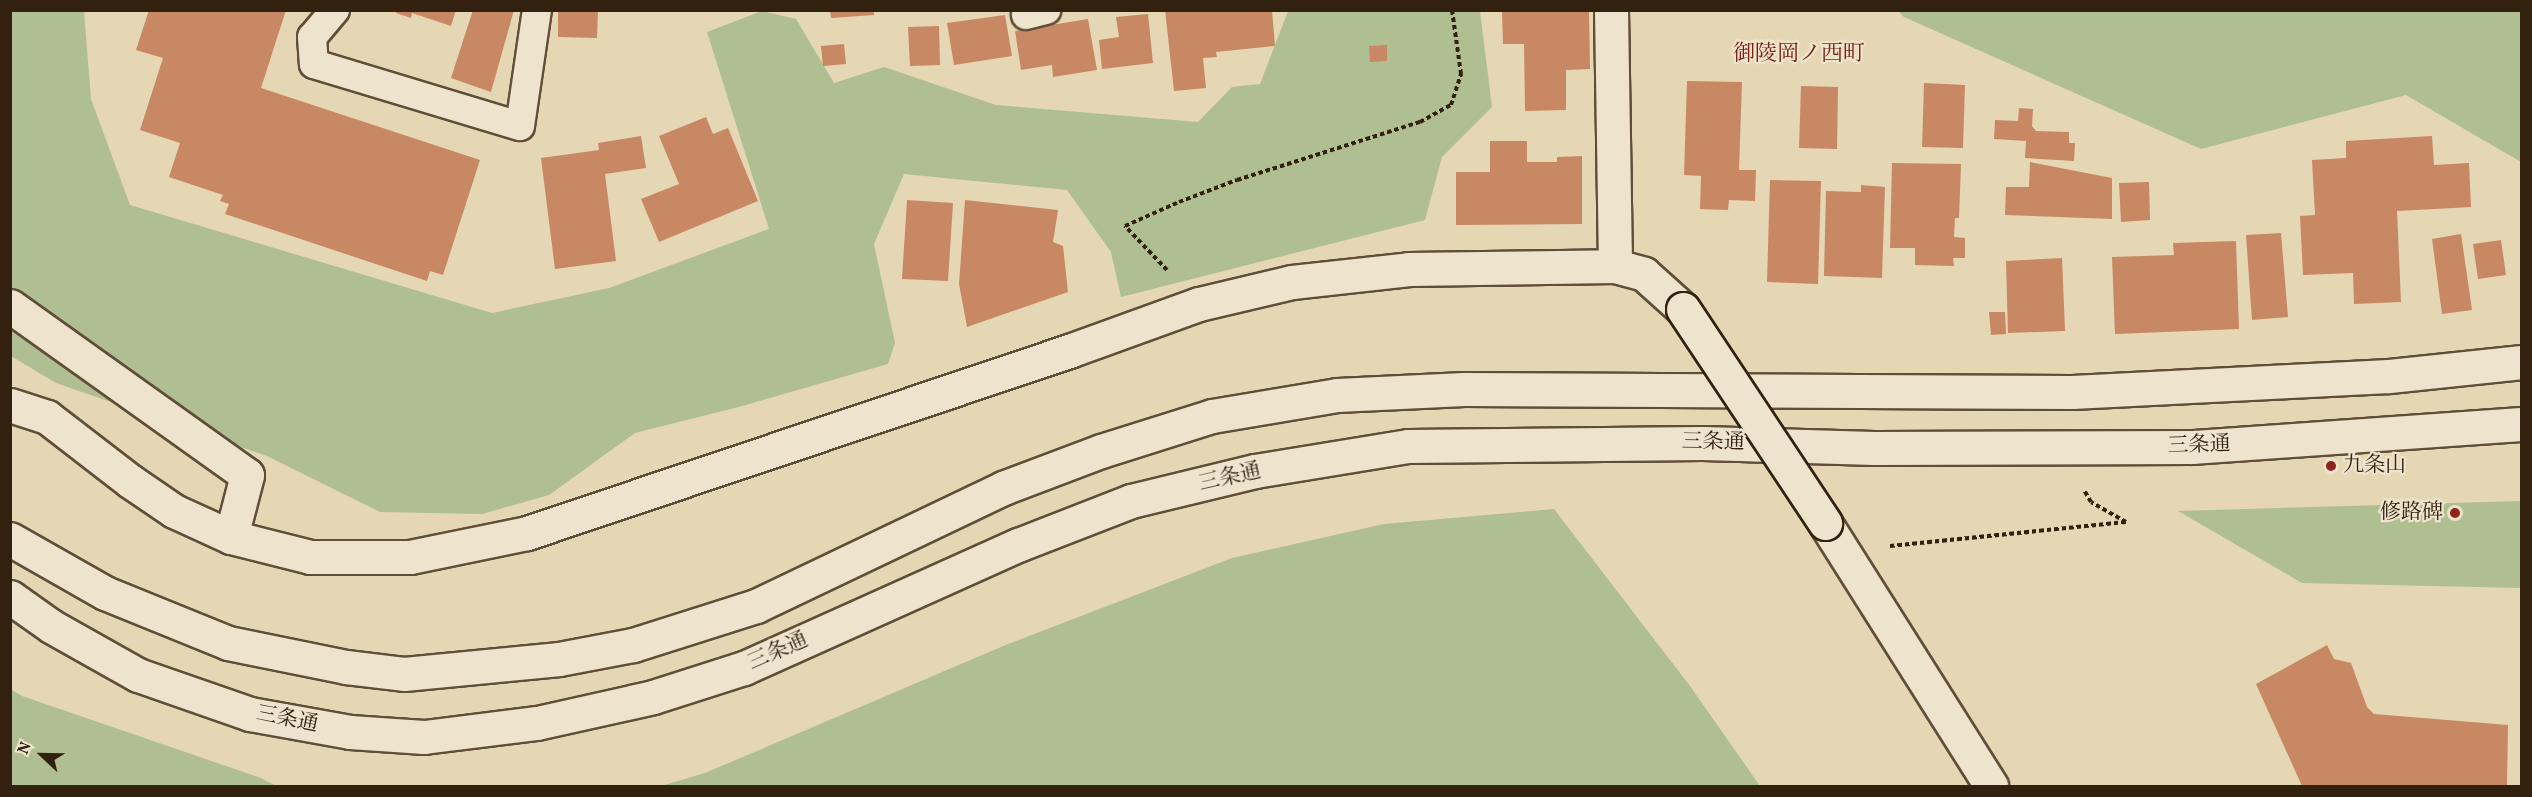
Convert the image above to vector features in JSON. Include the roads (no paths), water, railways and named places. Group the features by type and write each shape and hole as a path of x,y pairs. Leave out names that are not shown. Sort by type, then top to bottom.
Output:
{"main road":[{"path":"1611,10 1615,266"},
{"path":"10,405 46,417 130,481 174,511 231,537 309,557 410,557 527,532 1069,351 1199,304 1292,282 1409,269 1615,266 1644,274 1683,309 1844,551 1991,786"},
{"path":"10,306 247,475 231,537"},
{"path":"10,538 105,593 228,643 346,667 404,674 559,659 633,645 756,606 1003,488 1101,451 1212,416 1337,395 1464,389 2072,392 2390,376 2522,362"},
{"name":"三条通","path":"10,597 51,626 138,675 250,714 350,732 424,737 537,723 653,697 744,668 1007,550 1131,501 1255,471 1408,446 1702,442 1885,448 2172,447 2461,430 2522,424"}],"lane":[{"path":"335,10 312,37 314,64 520,126 537,10"}],"place":[{"name":"九条山","path":"2331,466"},
{"name":"修路碑","path":"2455,513"}],"district":[{"name":"御陵岡ノ西町","path":"1799,55"}]}
